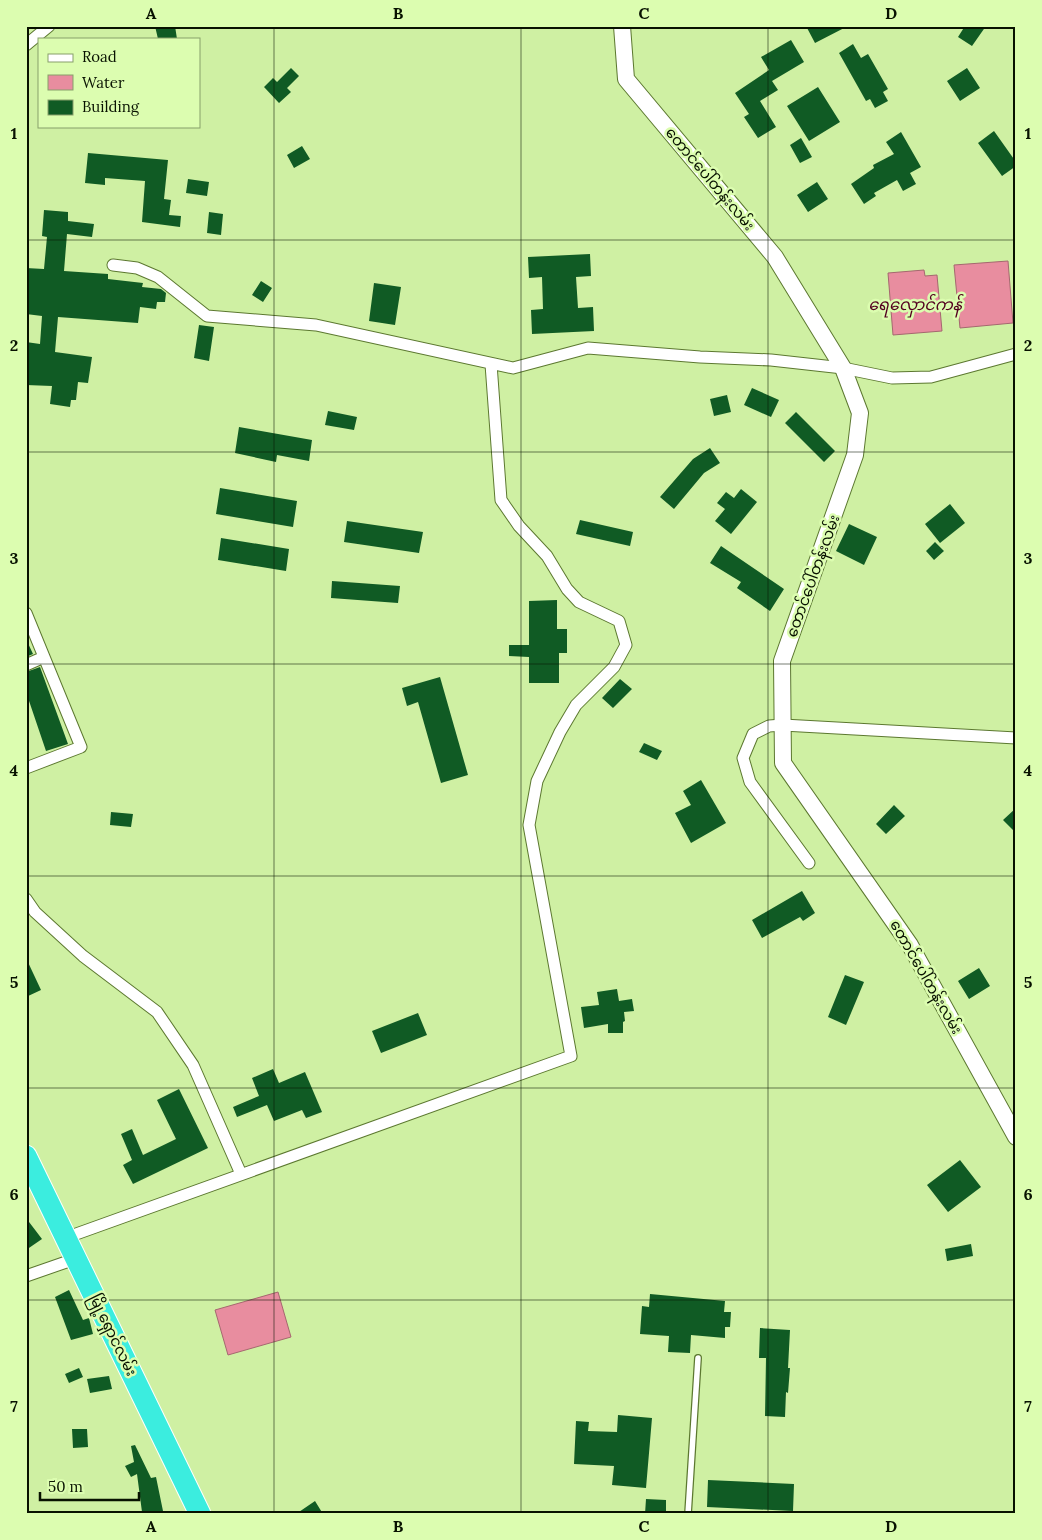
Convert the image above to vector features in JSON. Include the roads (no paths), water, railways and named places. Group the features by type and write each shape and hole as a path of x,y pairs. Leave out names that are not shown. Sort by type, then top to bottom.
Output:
{"highway":[{"name":"မြို့ရှောင်လမ်း","path":"26,1156 200,1514"}],"street":[{"path":"26,45 49,26"},
{"name":"တောင်ပေါ်တန်းလမ်း","path":"622,26 626,79 775,257 843,368 860,413 855,455 782,661 783,763 910,945 1016,1137"},
{"path":"113,266 137,268 158,277 207,316 316,325 513,368 588,348 700,357 771,360 843,368 892,378 931,377 1016,354"},
{"path":"65,1238 571,1056 529,825 537,781 560,732 576,705 614,667 626,645 619,621 579,602 567,589 547,556 519,526 501,500 491,364"},
{"path":"26,612 81,747 26,768"},
{"path":"26,664 44,657"},
{"path":"809,863 750,782 743,758 753,734 769,726 783,725 1016,738"},
{"path":"26,899 35,912 83,956 157,1012 193,1064 241,1174"},
{"path":"26,1276 76,1259"}],"lane":[{"path":"688,1514 698,1358"}],"water":[{"name":"ရေလှောင်ကန်","path":"1008,261 1013,323 960,328 954,265"},
{"name":"ရေလှောင်ကန်","path":"924,270 925,276 937,275 942,331 893,335 888,273"},
{"path":"278,1292 291,1337 228,1355 215,1310"}]}
